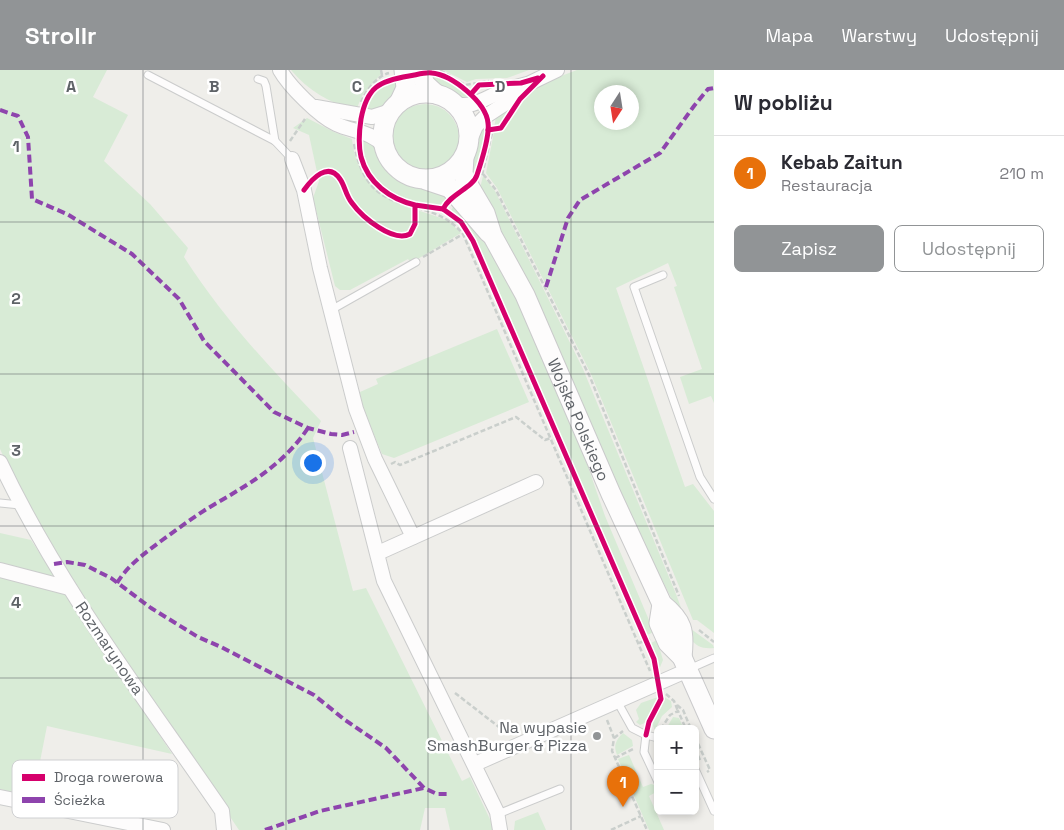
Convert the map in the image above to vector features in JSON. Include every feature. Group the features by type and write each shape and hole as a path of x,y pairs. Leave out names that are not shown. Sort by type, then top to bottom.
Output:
{"main road":[{"path":"403,73 425,84 436,94 455,104 466,118 467,149 450,172 442,176 425,180 408,175 400,171 388,157 384,146 383,131 406,88 403,73"},
{"path":"396,106 416,94 436,94"},
{"name":"Wojska Polskiego","path":"467,149 462,190 492,235 525,295 611,494 662,604 659,623 668,642 685,663 714,729"},
{"name":"Wojska Polskiego","path":"425,180 462,190"}],"street":[{"path":"280,70 311,112 333,122 356,136 375,137 384,146"},
{"path":"455,104 467,106 475,98 530,83 557,70"},
{"path":"467,149 476,126 490,125 530,83"},
{"path":"311,112 360,112 378,116 396,106"},
{"path":"288,154 304,190 356,409 380,469 413,537"},
{"path":"350,448 384,581 475,764 498,814 500,830"},
{"name":"Rozmarynowa","path":"0,462 20,505 69,588 222,810 224,830"},
{"path":"378,553 536,482"},
{"path":"0,570 69,588"},
{"path":"475,764 617,701 657,689 685,663"},
{"path":"104,818 163,830"}],"lane":[{"path":"148,75 274,140 288,154"},
{"path":"258,79 264,81 266,86 274,140"},
{"path":"331,310 416,262"},
{"path":"663,275 634,287 700,477 714,499"},
{"path":"0,503 20,505"},
{"path":"685,663 714,658"},
{"path":"617,701 632,728 654,737"},
{"path":"646,735 644,752 654,773"},
{"path":"695,770 714,811"},
{"path":"498,814 560,789"}],"path":[{"path":"381,70 382,75"},
{"path":"440,70 465,85 477,81"},
{"path":"360,112 372,90 403,73"},
{"path":"360,112 364,94 382,75 434,73 475,98 479,85 499,84"},
{"path":"288,154 311,112"},
{"path":"490,125 501,128"},
{"path":"356,136 361,155 371,177 386,192 415,209 443,209 448,201 477,176 490,125"},
{"path":"490,125 483,174 496,190 590,377 680,598"},
{"path":"356,136 361,169 378,192 394,202 446,219 462,234 657,689 671,697 684,725"},
{"path":"466,228 489,277"},
{"path":"416,262 462,234"},
{"path":"380,469 395,462 400,465 516,418 545,440 551,438"},
{"path":"694,627 714,642"},
{"path":"643,633 650,650"},
{"path":"655,665 657,689"},
{"path":"440,694 454,692 519,743"},
{"path":"676,705 683,710 690,725"},
{"path":"664,725 670,715 678,711"},
{"path":"620,725 627,734"},
{"path":"610,726 614,738 612,749 615,758 647,830"},
{"path":"614,738 624,730"},
{"path":"615,758 632,751 636,745"},
{"path":"699,746 710,770"},
{"path":"611,830 641,816"}],"green space":[{"path":"0,70 107,70 93,97 128,115 104,161 150,204 188,248 184,257 231,322 321,421 313,438 353,591 366,588 462,781 470,777 495,830 450,830 445,808 425,808 420,830 239,830 81,597 25,499 0,449"},
{"path":"291,70 380,70 381,74 363,94 356,110 328,100 312,90"},
{"path":"443,70 529,70 507,78 476,79 467,82"},
{"path":"577,70 714,70 714,403 711,396 689,404 680,377 702,369 674,287 677,286 668,263 616,288 685,487 693,484 714,511 714,633 697,620 693,620 591,374 497,188 486,173 494,132 501,130 518,106 532,91"},
{"path":"426,73 440,77 475,98 460,98 448,93"},
{"path":"401,78 393,99 389,103 379,109 363,112 369,99 377,89 387,82"},
{"path":"425,104 438,107 449,114 456,125 459,138 456,151 449,162 438,169 425,172 412,169 401,162 394,151 391,138 394,125 401,114 412,107"},
{"path":"515,104 502,125 494,129 496,116"},
{"path":"307,118 352,139 358,164 371,184 390,199 413,209 413,226 408,233 395,232 371,220 355,203 337,173 323,170 317,172 309,135 293,128"},
{"path":"487,122 476,177 472,182 473,150"},
{"path":"361,136 376,147 385,166 396,177 412,186 427,188 450,197 443,208 398,197 380,185 372,176 362,157"},
{"path":"318,175 334,176 337,179 349,203 357,212 385,232 400,239 406,238 414,230 417,210 447,220 461,233 411,263 408,259 350,290 340,290 335,286 313,198 319,181"},
{"path":"483,176 495,191 583,369 676,594 684,616 682,619 625,508 521,268 476,190 480,188"},
{"path":"455,204 476,229 501,268 526,316 576,432 605,516 654,632 647,635 474,241 462,221 450,212"},
{"path":"497,329 529,402 394,458 382,454 361,404 360,392 378,384 376,379"},
{"path":"0,533 31,540 172,754 47,726 40,760 12,760 12,792 0,789"},
{"path":"691,629 713,645 714,648 703,648 695,644 690,638"},
{"path":"657,640 663,660 658,672 658,660 651,643"},
{"path":"658,697 647,722 640,725 636,722 639,719 636,710 641,703"},
{"path":"664,697 671,701 672,707 662,716 658,725 654,725 654,728 652,724 662,706"},
{"path":"673,717 679,718 682,725 668,725"},
{"path":"623,733 632,740 633,746 617,755 616,743"},
{"path":"629,755 643,787 654,785 654,793 649,796 654,807 654,815 657,815 664,830 649,830 618,759"},
{"path":"538,812 546,830 514,830 515,821"}],"marked path":[{"path":"546,287 568,218 580,200 660,153 708,89 714,88"},
{"path":"0,110 18,116 28,137 32,199 67,214 132,254 179,299 204,341 274,412 308,428 331,434 342,435 354,432"},
{"path":"117,583 132,565 155,546 201,513 266,472 299,441 308,428"},
{"path":"54,564 67,562 85,565 111,578 151,608 198,637 314,695 345,720 386,748 424,788 437,794 447,794"},
{"path":"265,830 320,811 424,788"}],"cycle path":[{"path":"304,190 320,174 325,172 335,174 340,179 350,200 370,221 395,235 403,236 410,234 415,224 415,205 397,199 381,189 369,175 360,152 360,124 367,99 376,87 390,80 432,73 458,84 475,98 486,115 488,135 477,175 471,184 451,199 443,209 415,205"},
{"path":"488,130 501,128 520,99 543,76"},
{"path":"471,94 479,85 521,83 538,78"},
{"path":"443,209 461,222 473,241 654,659 661,699 649,722 646,735"}],"place":[{"name":"Na wypasie SmashBurger & Pizza","path":"597,736"},
{"name":"Kebab Zaitun","path":"623,807"}]}
